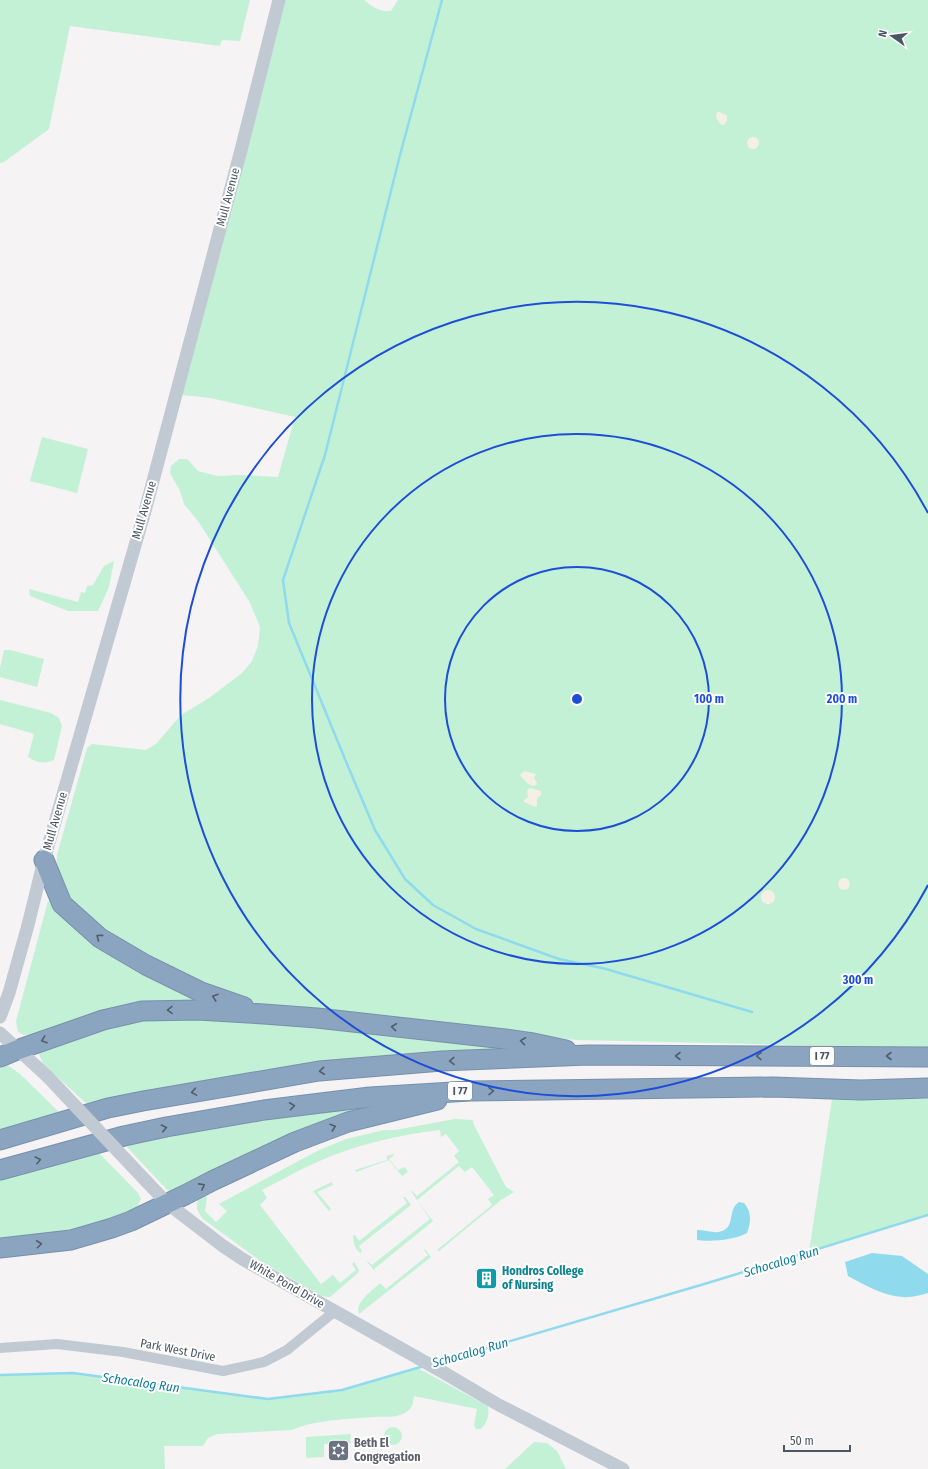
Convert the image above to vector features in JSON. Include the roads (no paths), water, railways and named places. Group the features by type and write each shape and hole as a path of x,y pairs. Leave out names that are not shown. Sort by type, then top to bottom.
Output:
{"highway":[{"path":"44,860 62,904 100,938 146,965 201,992 264,1014"},
{"path":"8,1053 103,1020 142,1011 198,1010 317,1018 504,1039 533,1043 588,1055"},
{"name":"I 77","path":"0,1140 108,1108 319,1072 442,1061 588,1055 928,1057"},
{"name":"I 77","path":"0,1170 124,1136 166,1127 264,1110 370,1097 470,1091 765,1087 861,1090 928,1088"},
{"path":"0,1248 71,1240 90,1235 131,1221 295,1142 329,1129 348,1122 470,1091"}],"street":[{"name":"Mull Avenue","path":"0,1017 9,993 44,860 145,510 241,150 279,0"},
{"name":"White Pond Drive","path":"0,1033 8,1053 48,1077 167,1203 223,1246 239,1257 497,1404 623,1469"},
{"name":"Park West Drive","path":"0,1348 56,1344 123,1352 223,1371 264,1362 287,1350 335,1312"}],"water":[{"path":"739,1202 744,1203 747,1206 750,1214 747,1233 723,1240 697,1240 697,1230 719,1232 728,1227 733,1210"},
{"path":"872,1253 902,1256 928,1274 928,1293 909,1297 888,1295 874,1290 848,1276 845,1262"}],"waterway":[{"path":"442,0 400,155 325,455 283,580 289,623 375,830 405,879 433,905 476,929 559,959 606,969 752,1012"},
{"name":"Schocalog Run","path":"436,1363 711,1282 928,1215"},
{"name":"Schocalog Run","path":"0,1375 73,1373 268,1399 342,1390 424,1366"}],"place":[{"name":"Hondros College of Nursing","path":"486,1278"},
{"name":"Beth El Congregation","path":"339,1450"}]}
